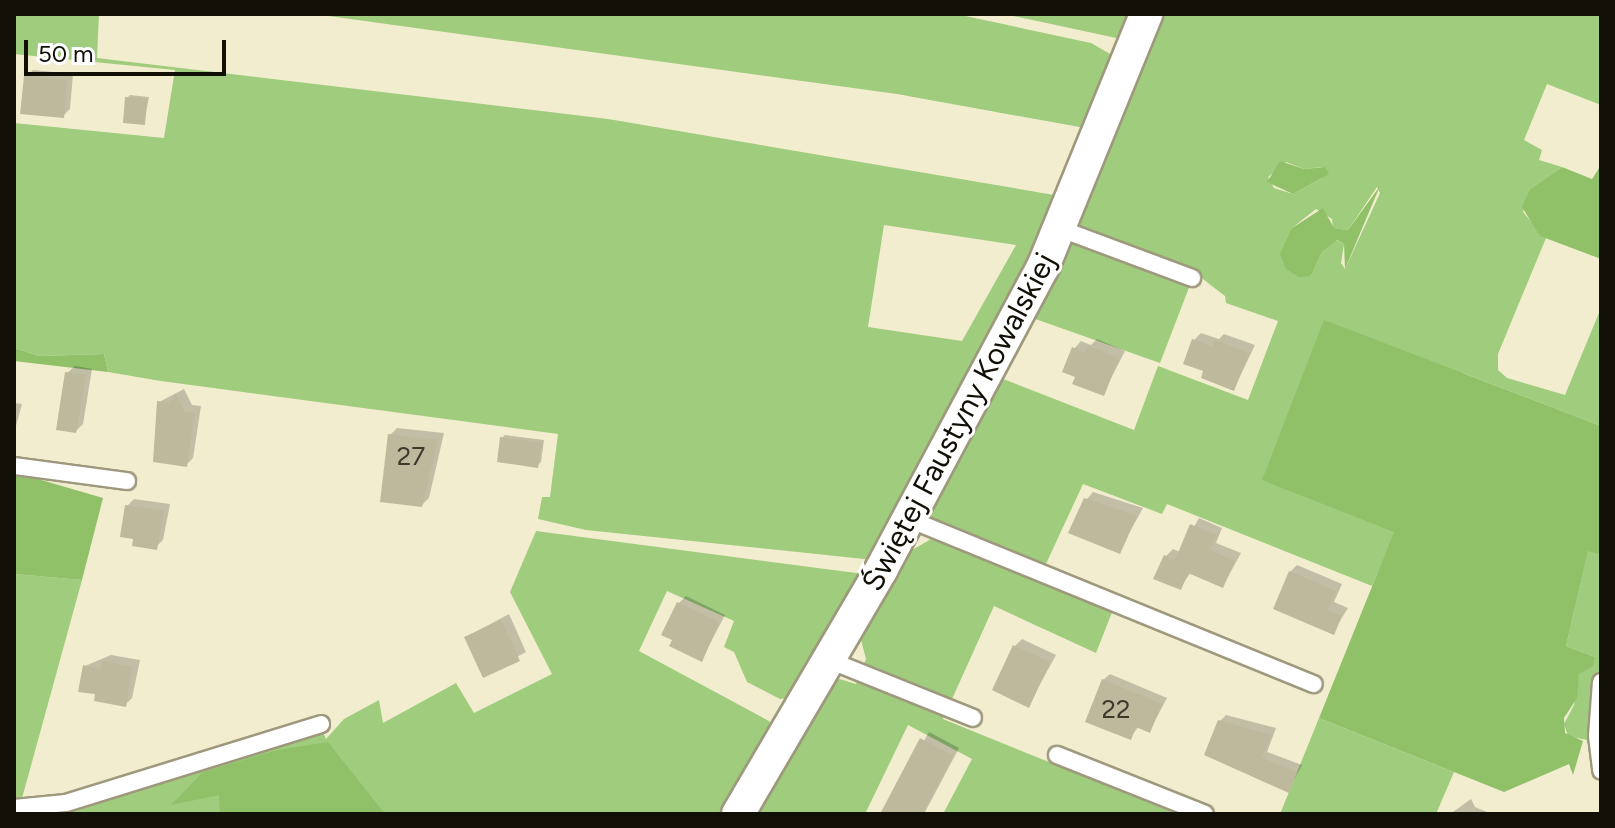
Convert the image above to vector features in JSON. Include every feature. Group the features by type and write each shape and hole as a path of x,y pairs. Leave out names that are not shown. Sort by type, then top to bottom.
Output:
{"street":[{"name":"Świętej Faustyny Kowalskiej","path":"738,814 909,519 1061,229 1146,14"}],"lane":[{"path":"1061,229 1192,278"},
{"path":"14,466 127,481"},
{"path":"909,519 1314,684"},
{"path":"829,660 973,718"},
{"path":"1601,682 1597,736 1601,771"},
{"path":"14,808 66,803 321,724"},
{"path":"1057,755 1205,814"}],"green space":[{"path":"14,14 99,14 97,58 608,119 1060,196 1085,128 897,94 314,14 956,14 1091,43 1112,55 1065,201 880,559 864,559 586,530 538,519 542,497 550,497 558,434 161,381 108,372 104,354 39,356 14,348 14,123 164,138 175,70 14,54","holes":["884,225 1016,245 962,341 868,327"]},
{"path":"1004,14 1140,14 1121,39"},
{"path":"1153,14 1601,14 1601,105 1547,84 1524,140 1542,150 1539,160 1562,167 1530,189 1523,212 1546,238 1498,354 1498,370 1507,378 1565,395 1601,308 1601,426 1463,373 1372,586 1167,504 1162,514 1083,484 1045,566 924,516 993,375 1134,430 1158,366 1248,400 1278,321 1226,303 1225,296 1199,276 1073,228","holes":["1286,162 1304,169 1322,167 1322,178 1293,194 1274,188 1268,177","1377,187 1380,193 1345,269 1341,263 1344,244 1336,240 1322,252 1311,276 1292,228 1316,209 1332,219 1333,228 1348,230"]},
{"path":"1280,161 1304,169 1325,167 1329,174 1293,194 1267,182"},
{"path":"1601,165 1601,259 1540,236 1522,207 1530,189 1562,167 1592,179"},
{"path":"1380,186 1345,269 1344,244 1337,240 1322,252 1311,276 1299,277 1286,269 1280,254 1292,228 1323,208 1334,228 1348,230"},
{"path":"1064,238 1190,285 1160,363 1024,315"},
{"path":"1324,320 1601,426 1601,555 1588,551 1566,646 1595,657 1593,666 1579,674 1577,698 1564,718 1565,733 1583,741 1573,775 1569,764 1504,792 1319,718 1394,532 1262,480"},
{"path":"14,348 39,356 104,354 108,372 14,361"},
{"path":"14,472 103,498 82,580 14,574"},
{"path":"536,531 864,574 788,698 780,699 747,682 734,652 724,647 734,621 667,591 639,651 769,721 777,733 729,814 42,814 322,730 326,739 344,719 379,700 383,723 456,683 474,713 552,674 510,592"},
{"path":"931,539 1113,610 1096,653 994,606 943,719 1177,814 943,814 972,759 908,725 865,814 745,814 836,678 856,684 866,659 860,636 907,553"},
{"path":"1588,550 1601,555 1601,662 1592,741 1568,736 1564,724 1574,705 1579,674 1595,657 1566,646"},
{"path":"14,574 82,580 21,802 14,801"},
{"path":"1319,718 1454,772 1436,814 1280,814"},
{"path":"328,742 385,814 220,814 219,795 171,805 203,772 277,750"}],"building":[{"path":"24,76 67,80 64,118 20,114"},
{"path":"125,97 147,99 145,125 123,123"},
{"path":"1192,339 1213,347 1215,340 1249,353 1234,391 1201,378 1203,371 1183,364"},
{"path":"1088,346 1119,358 1104,396 1072,384 1075,377 1062,372 1072,347 1085,353"},
{"path":"65,372 86,375 76,433 56,430"},
{"path":"176,394 185,412 195,413 187,467 153,462 157,401 169,403"},
{"path":"388,434 438,440 422,507 380,502"},
{"path":"500,437 542,443 538,468 497,462"},
{"path":"1084,498 1137,516 1120,554 1068,533"},
{"path":"125,505 164,511 157,550 132,546 133,539 120,537"},
{"path":"1190,524 1217,535 1210,550 1235,561 1223,588 1188,573 1181,590 1153,579 1164,555 1175,560"},
{"path":"1289,571 1336,591 1328,610 1342,616 1334,635 1273,609"},
{"path":"677,602 719,622 702,662 669,646 672,640 661,635"},
{"path":"501,620 520,661 483,678 464,637"},
{"path":"1013,645 1050,662 1029,708 992,690"},
{"path":"102,661 133,667 126,707 94,701 95,694 78,692 83,665 100,669"},
{"path":"1102,679 1162,704 1150,733 1136,727 1131,740 1085,722"},
{"path":"1218,720 1271,735 1262,758 1297,772 1289,793 1204,755"},
{"path":"920,738 953,756 922,814 880,814"}]}
